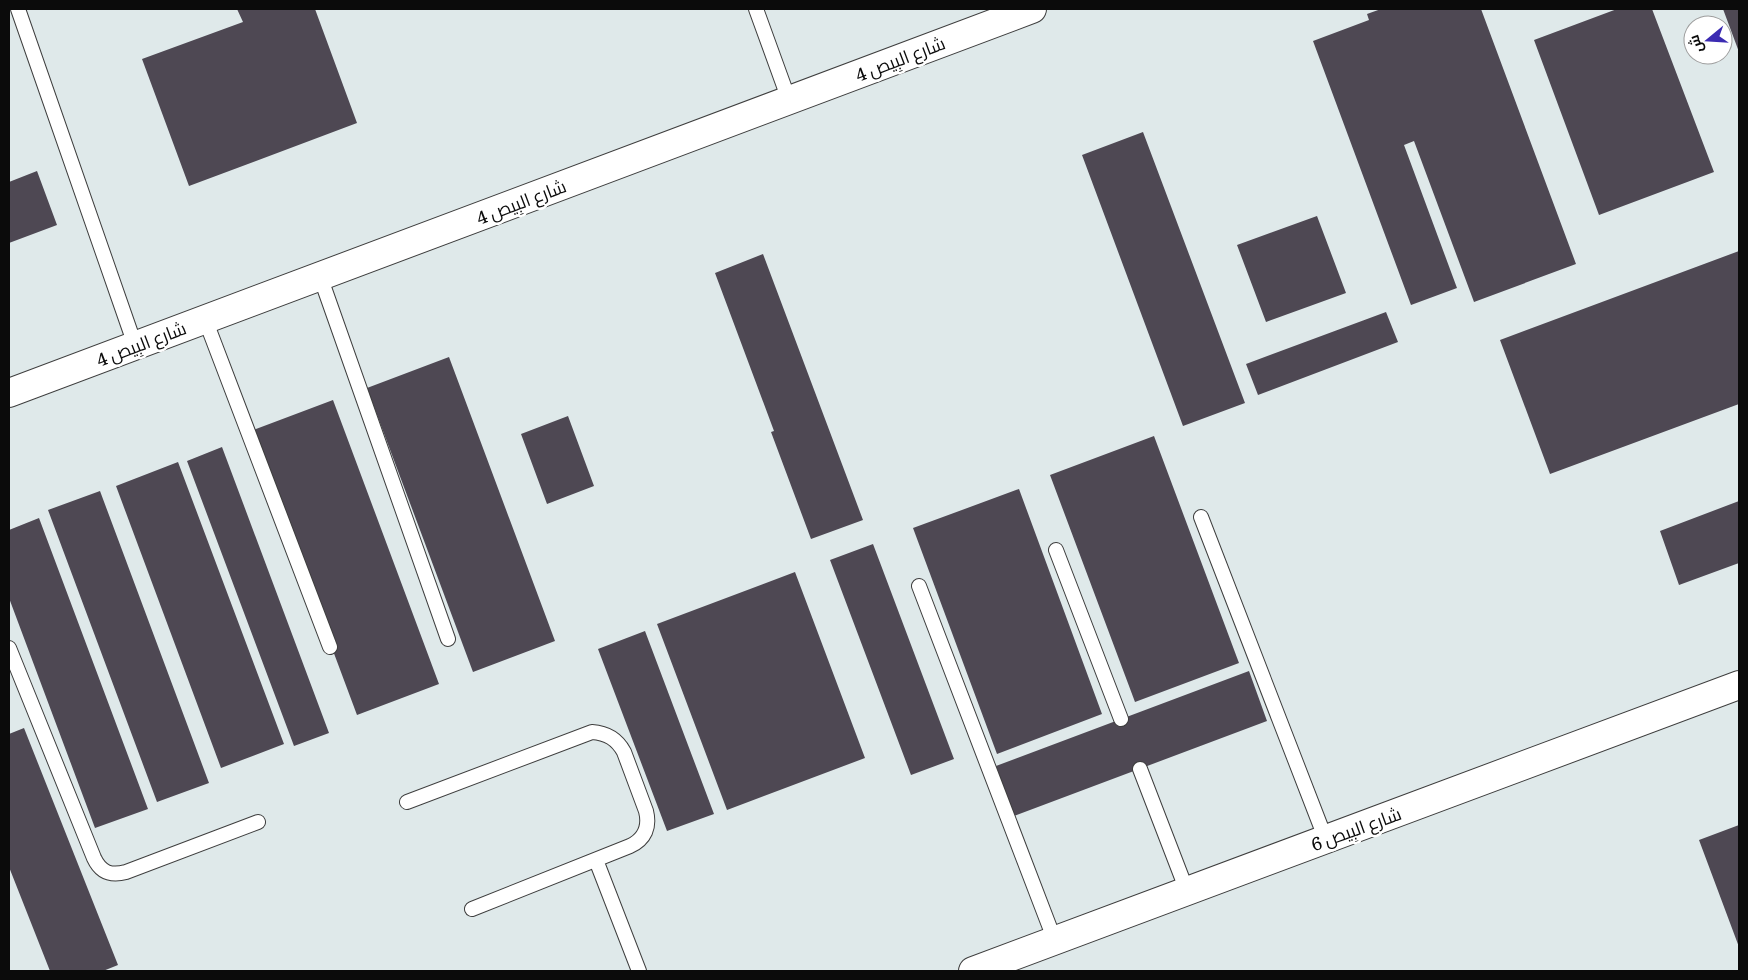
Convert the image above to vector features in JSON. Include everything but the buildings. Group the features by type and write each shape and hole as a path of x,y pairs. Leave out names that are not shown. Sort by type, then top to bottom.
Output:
{"street":[{"name":"شارع البِيص 4","path":"9,393 789,100 1023,10"},
{"name":"شارع البِيص 6","path":"973,971 1739,686"}],"lane":[{"path":"18,9 135,345"},
{"path":"756,9 789,100"},
{"path":"320,276 448,639"},
{"path":"205,319 330,647"},
{"path":"1201,516 1326,840"},
{"path":"1056,550 1120,719"},
{"path":"919,586 1054,941"},
{"path":"9,648 94,858 103,871 111,874 126,872 258,822"},
{"path":"407,802 592,732 602,733 619,743 624,752 648,820 644,836 637,842 596,860 472,909"},
{"path":"1140,769 1187,891"},
{"path":"596,860 639,971"}],"shaded area":[{"path":"9,9 1739,9 1739,971 9,971"}]}
